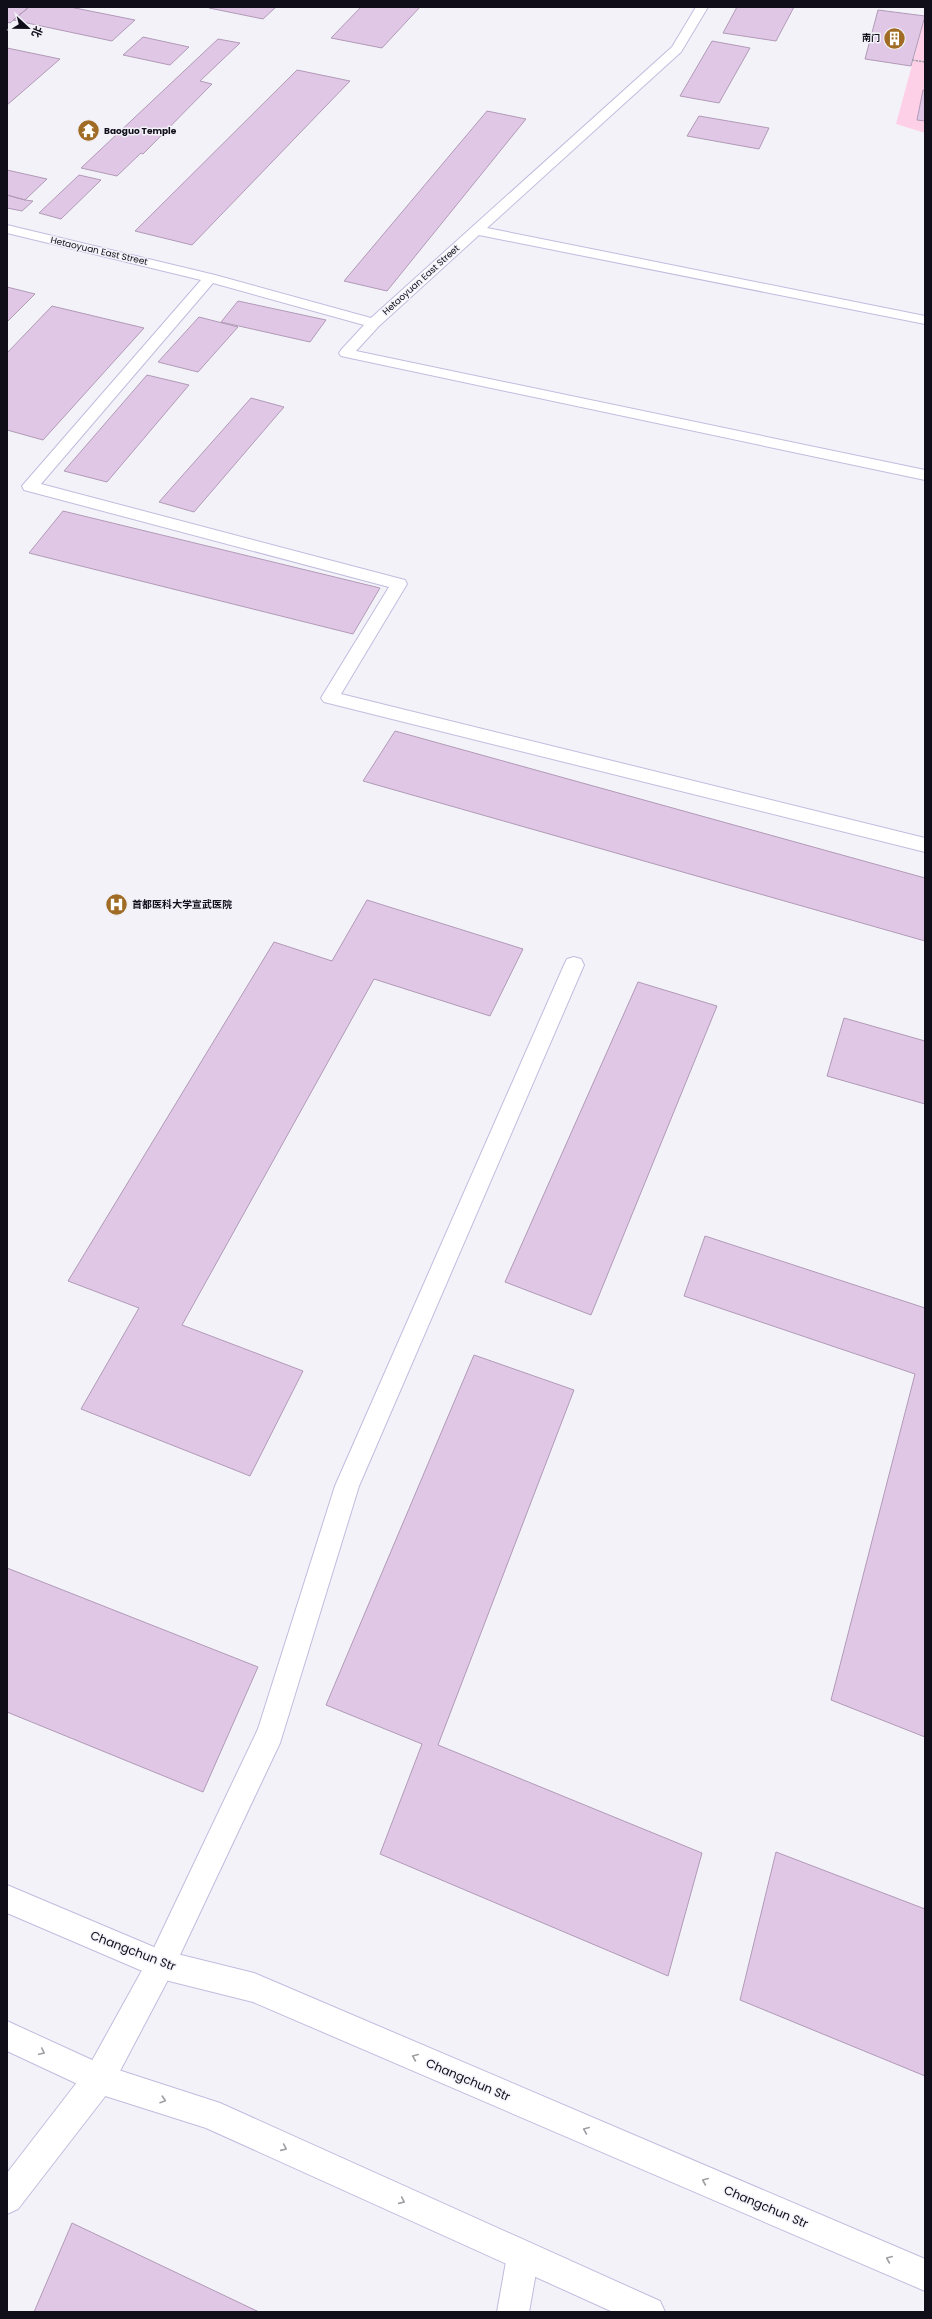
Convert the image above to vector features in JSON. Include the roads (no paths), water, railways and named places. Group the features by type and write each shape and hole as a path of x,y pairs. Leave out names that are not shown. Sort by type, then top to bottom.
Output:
{"street":[{"name":"Hetaoyuan East Street","path":"7,229 210,278 374,323 475,230 677,49 702,7"},
{"path":"475,230 925,320"},
{"path":"210,278 30,486 399,584 330,698 925,845"},
{"path":"374,323 346,353 925,475"},
{"path":"7,2198 100,2079 161,1964 270,1733 347,1486 574,964"},
{"name":"Changchun Str","path":"7,1899 161,1964 254,1988 925,2275"},
{"path":"7,2036 100,2079 209,2114 649,2312"},
{"path":"513,2312 523,2256"}],"place":[{"name":"南门","path":"895,38"},
{"name":"Baoguo Temple","path":"88,131"},
{"name":"首都医科大学宣武医院","path":"116,904"}]}
